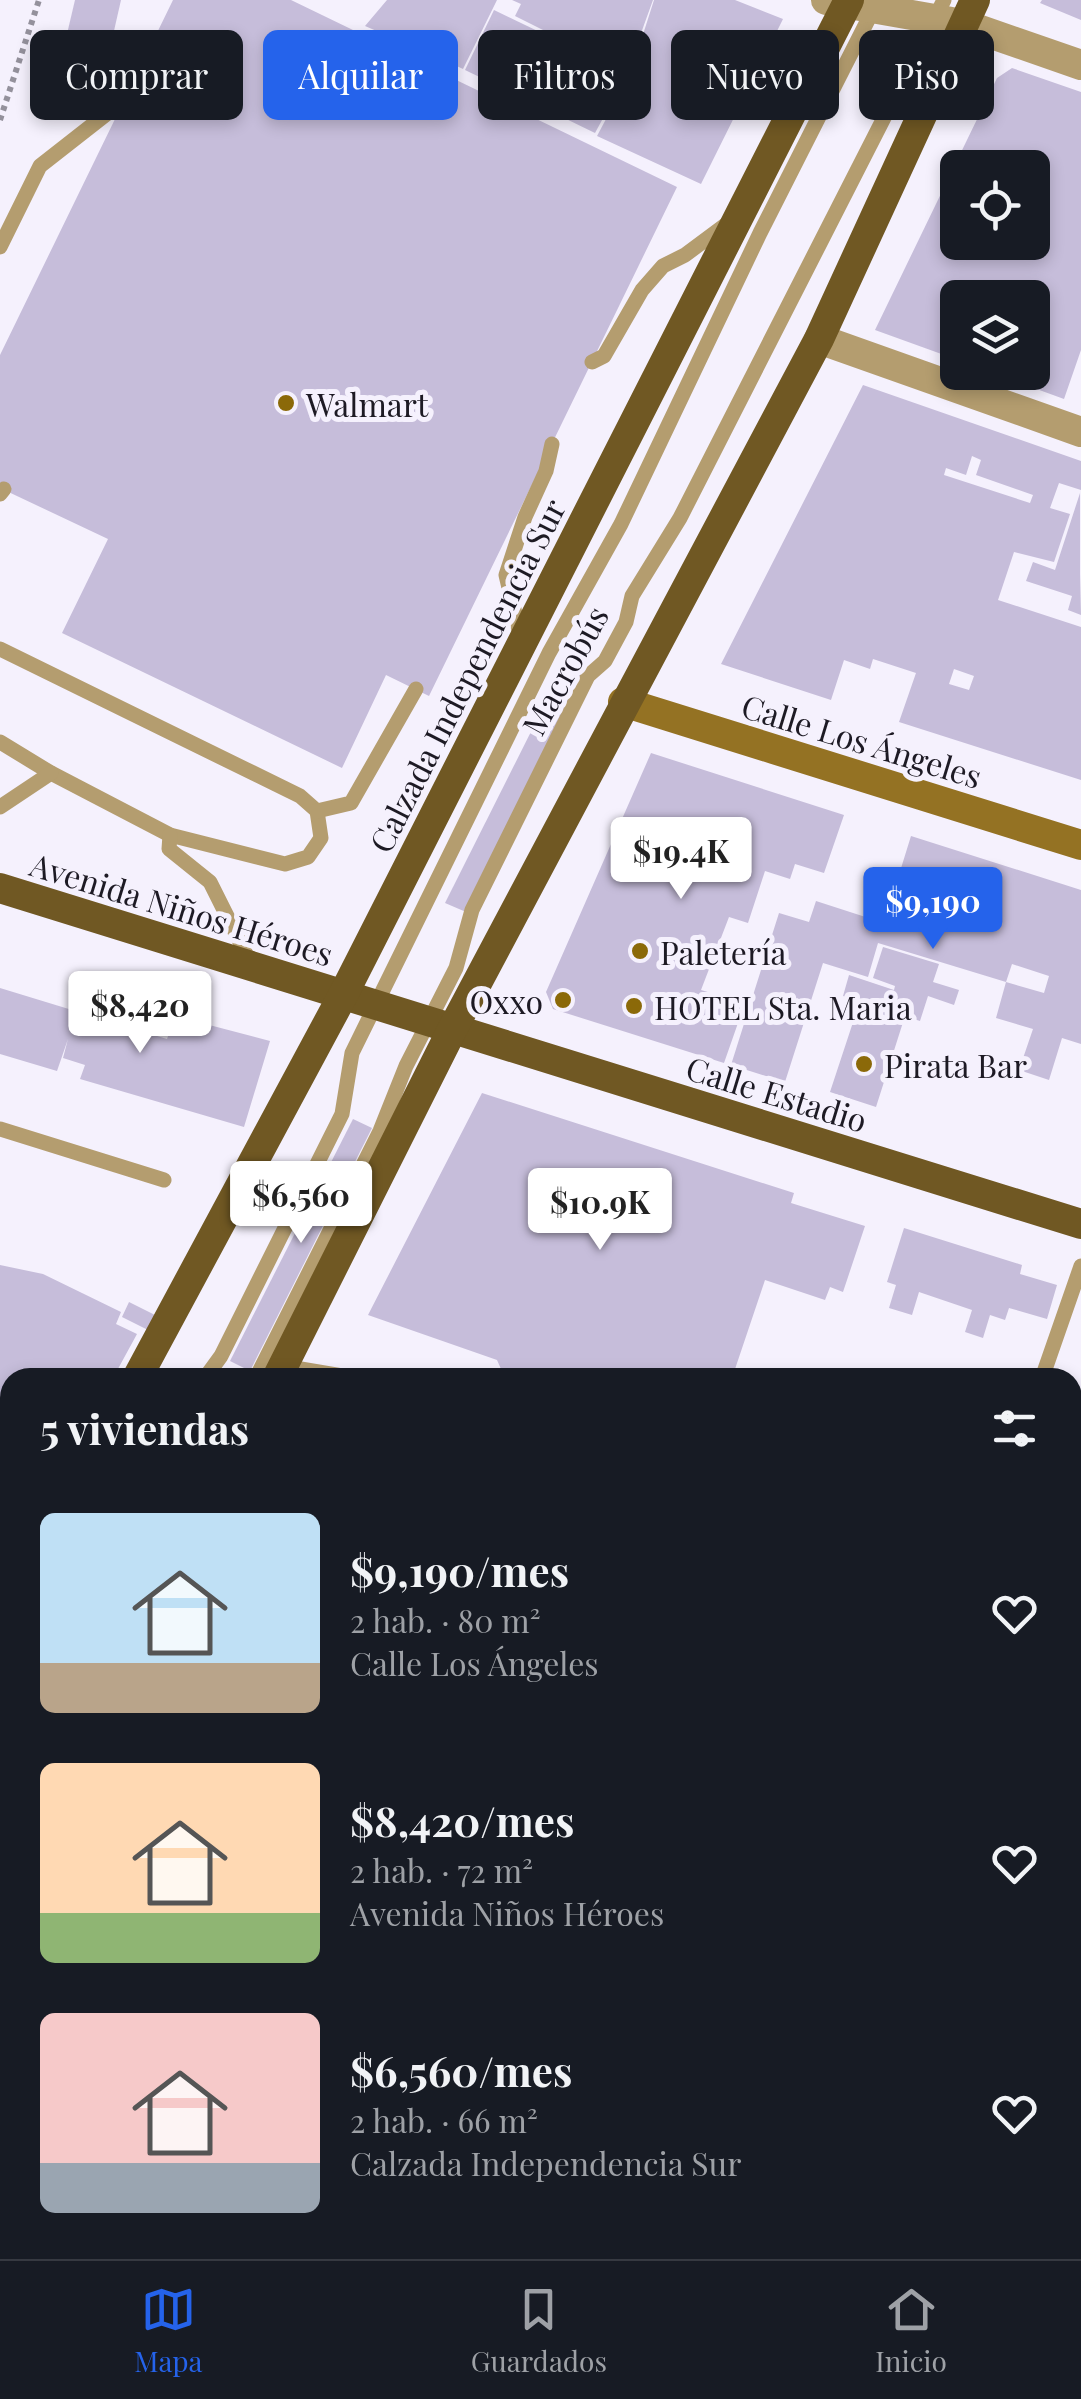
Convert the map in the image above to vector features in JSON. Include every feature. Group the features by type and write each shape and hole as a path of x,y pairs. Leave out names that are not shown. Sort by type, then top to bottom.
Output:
{"main road":[{"name":"Calzada Independencia Sur","path":"142,1368 344,995 735,218 854,3"},
{"path":"275,1368 441,1025 623,702 819,339 954,11"},
{"name":"Avenida Niños Héroes","path":"0,888 377,1005"},
{"name":"Calle Estadio","path":"377,1005 1081,1224"}],"street":[{"path":"854,3 954,11 1081,65"},
{"path":"819,339 1081,432"},
{"name":"Calle Los Ángeles","path":"623,702 1081,844"}],"lane":[{"name":"Macrobús","path":"212,1368 342,1114 352,1053 549,653 622,524 760,233 854,3"},
{"name":"Macrobús","path":"441,1025 472,910 588,676 605,661 626,622 632,596 680,518 954,11"},
{"path":"0,247 40,166 99,120"},
{"path":"592,362 604,356 642,290 663,266 685,255 735,218"},
{"path":"522,644 506,575 524,517 546,471 552,444"},
{"path":"0,649 300,796 317,811 321,838 308,857 285,864 170,835 0,742"},
{"path":"317,811 351,803 416,689"},
{"path":"0,807 51,773"},
{"path":"170,835 169,849 210,882 252,966"},
{"path":"0,1128 164,1180"},
{"path":"1045,1368 1081,1266"}],"path":[{"path":"0,120 39,0"}],"building":[{"path":"75,0 121,0 114,30 68,30"},
{"name":"Walmart","path":"173,0 291,0 353,30 263,30 263,120 458,120 458,81 478,91 478,120 539,120 677,187 429,696 386,675 342,768 62,633 108,539 0,488 0,355 115,120 243,120 243,30 158,30"},
{"path":"387,0 497,0 482,30 478,30 478,39 463,69 458,67 458,30 374,30 365,26"},
{"path":"512,0 653,0 642,30 543,30 515,16 521,4"},
{"path":"654,0 735,0 783,19 778,30 671,30 671,120 733,120 701,184 597,136 606,120 651,120 651,30 644,30"},
{"path":"1081,0 1081,20 1040,3"},
{"path":"494,10 536,30 484,30"},
{"path":"478,43 478,76 465,70"},
{"path":"1012,68 1081,92 1081,350 1064,399 1039,390 1050,390 1050,280 940,280 940,353 875,330 940,196 940,260 1050,260 1050,150 962,150 977,120 994,120 994,84"},
{"path":"568,120 602,120 595,133"},
{"path":"863,385 1081,461 1081,490 1059,483 1050,508 1070,514 1054,562 1014,552 998,600 1081,627 1081,780 899,722 916,673 873,659 870,669 844,660 831,700 721,664","holes":["972,456 981,460 976,475 1033,495 1030,503 944,475 946,468 966,475","954,669 974,676 969,690 949,684"]},
{"path":"1080,493 1081,615 1068,610 1072,596 1026,581 1033,562 1055,570"},
{"path":"567,660 588,670 466,912 445,903"},
{"path":"651,753 844,815 824,873 795,864 790,879 765,871 748,923 729,917 701,990 745,1003 724,1063 553,1009 546,992"},
{"path":"911,836 1081,890 1081,1044 1062,1038 1049,1080 1019,1070 1033,1029 996,1018 1006,982 878,943 868,977 823,963 785,1082 731,1065 779,913 809,922 816,901 884,923","holes":["1012,964 1049,976 1044,993 1006,982"]},
{"path":"883,947 939,964 933,982 959,990 954,1005 928,996 920,1021 905,1016 876,1107 830,1092 860,1001 843,996 849,975 894,990 895,986 873,978"},
{"path":"0,988 167,1039 175,1016 270,1041 244,1127 80,1079 85,1065 63,1058 68,1039 57,1071 0,1054"},
{"path":"482,1093 794,1193 791,1203 865,1226 843,1292 830,1287 825,1300 765,1280 735,1368 501,1368 497,1360 368,1315"},
{"path":"353,1119 372,1128 252,1368 230,1361"},
{"path":"904,1228 1022,1265 1020,1274 1057,1285 1047,1319 1009,1308 1005,1320 990,1315 983,1338 965,1332 972,1310 919,1292 912,1315 889,1308 896,1285 887,1282"},
{"path":"0,1265 43,1274 121,1312 116,1324 137,1334 118,1368 0,1368"},
{"path":"129,1302 155,1315 148,1330 122,1317"}],"place":[{"name":"Walmart","path":"286,403"},
{"name":"Paletería","path":"640,951"},
{"name":"Oxxo","path":"563,1000"},
{"name":"HOTEL Sta. Maria","path":"634,1006"},
{"name":"Pirata Bar","path":"864,1064"}]}
